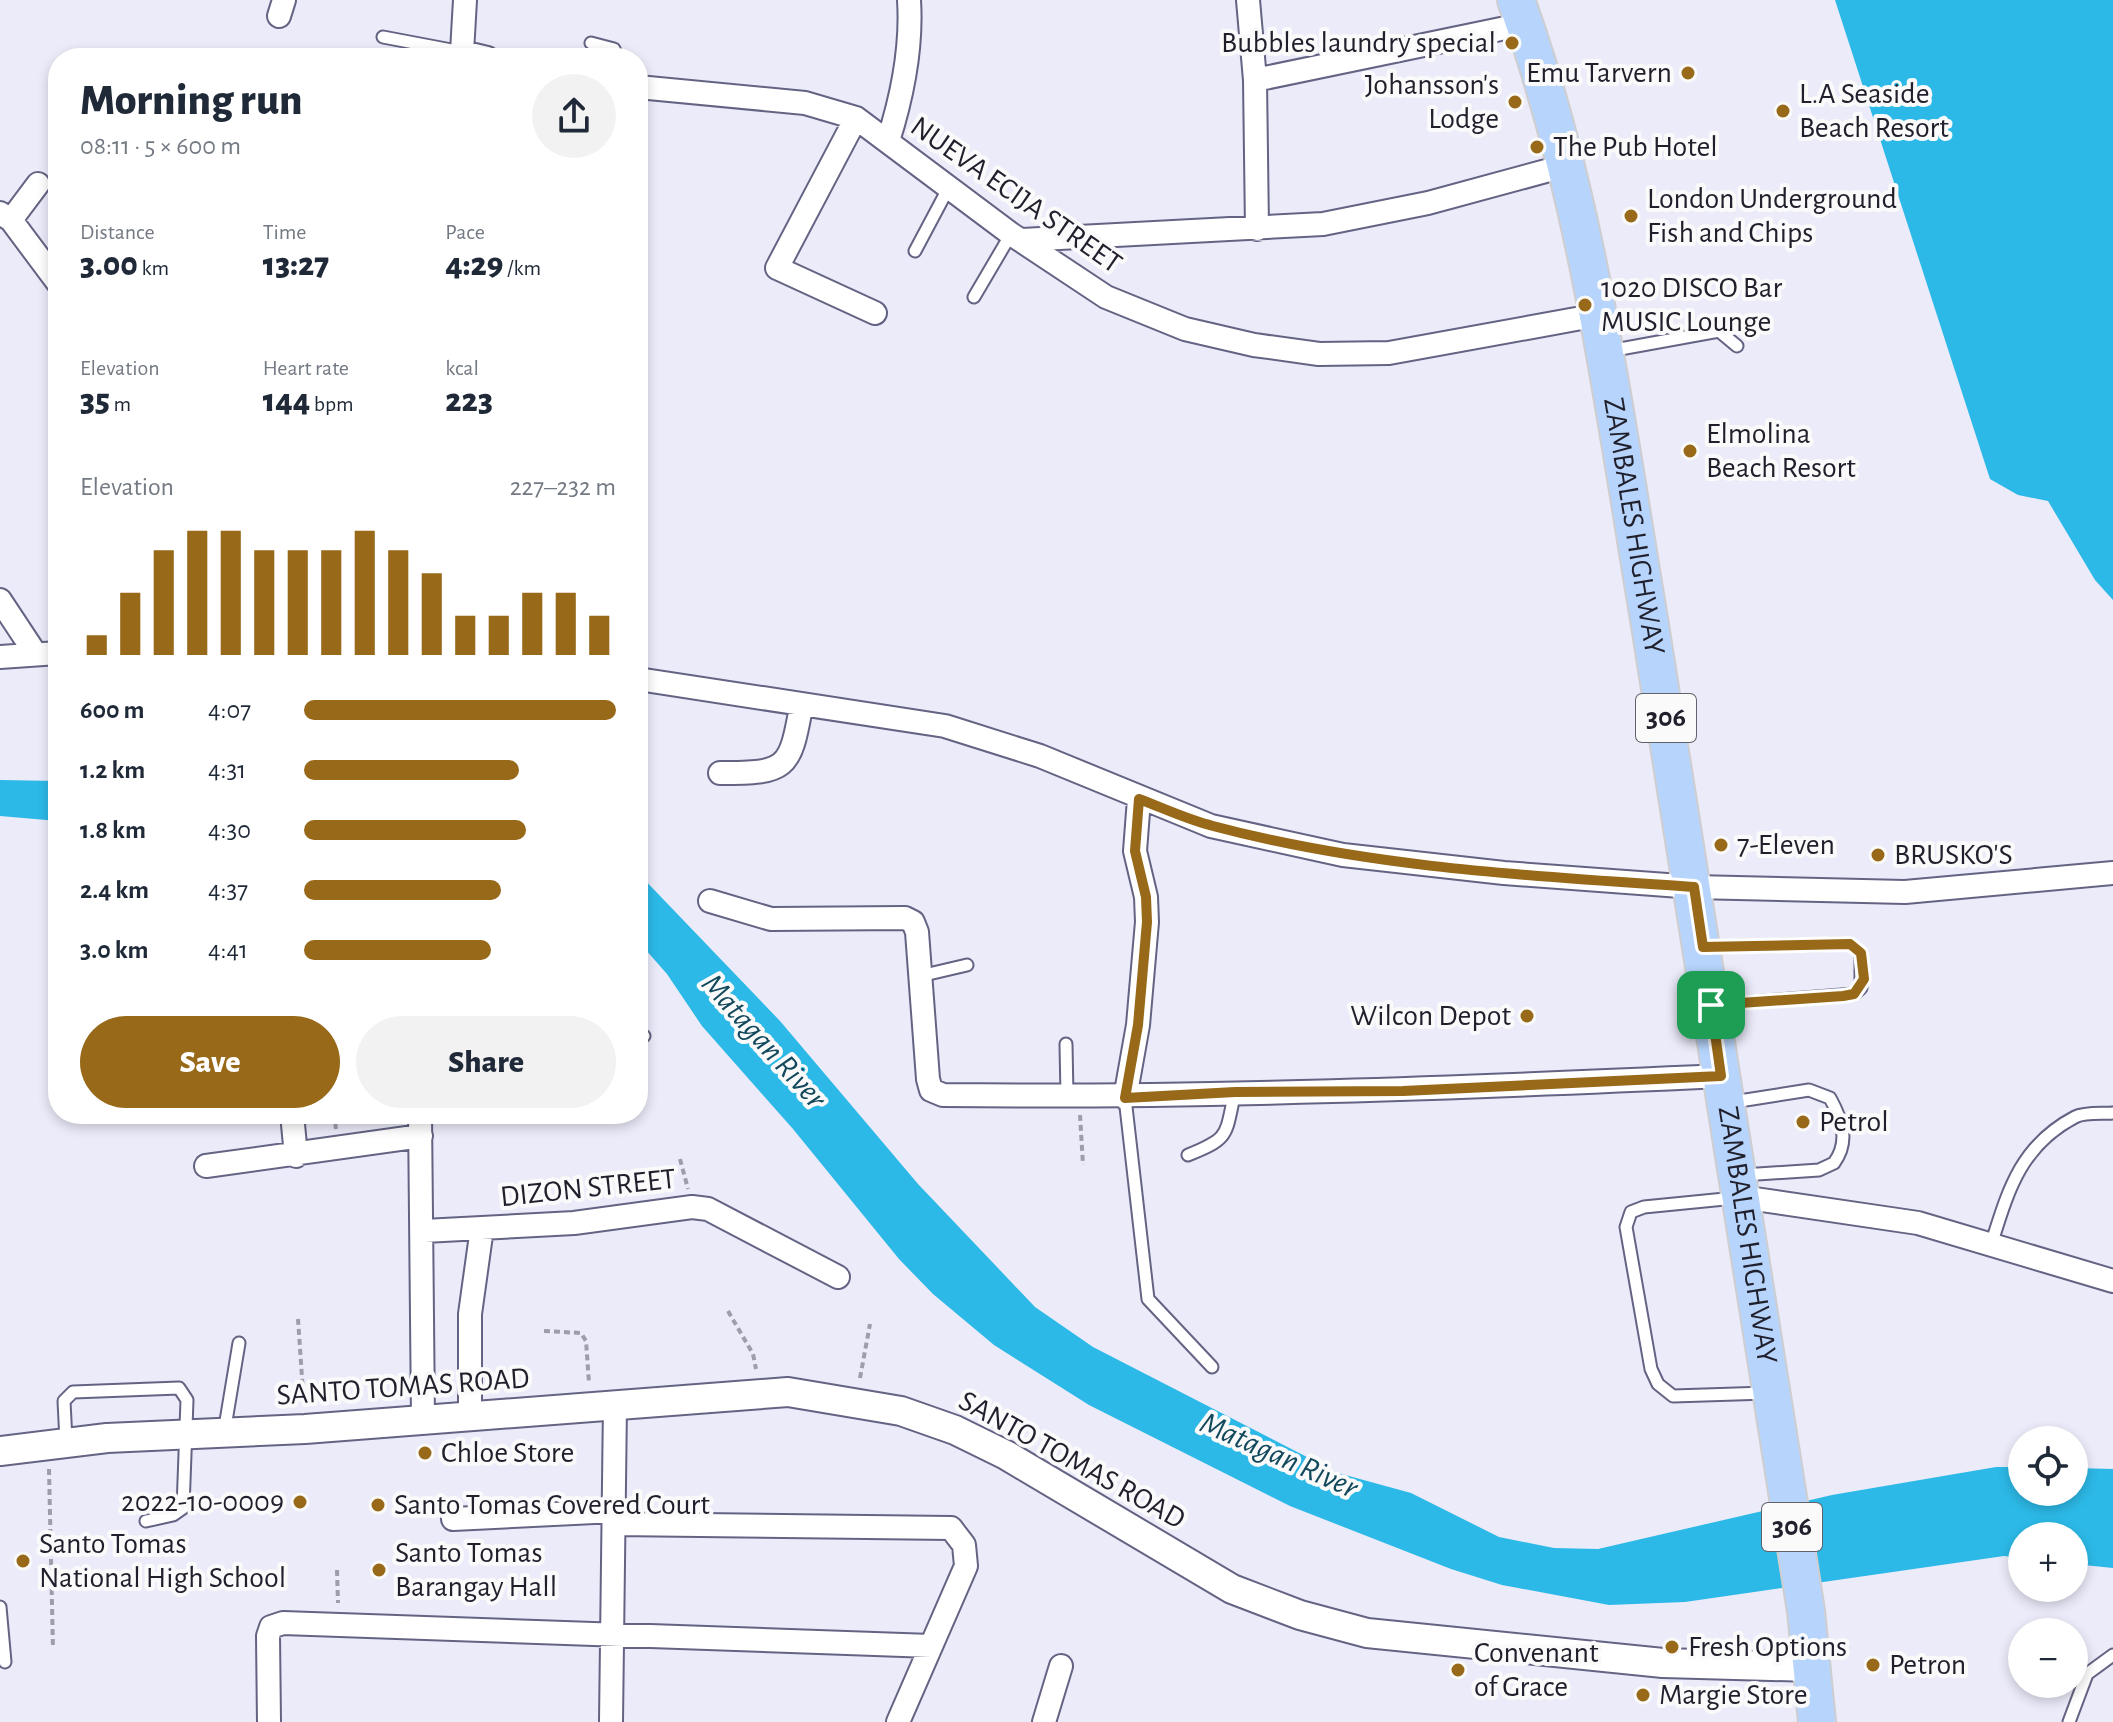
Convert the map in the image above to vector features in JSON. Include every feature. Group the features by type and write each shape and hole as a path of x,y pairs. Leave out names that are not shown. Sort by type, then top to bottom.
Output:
{"main road":[{"name":"ZAMBALES HIGHWAY","path":"1521,12 1568,165 1598,315 1694,887 1806,1611 1817,1722"}],"street":[{"path":"462,48 465,0"},
{"path":"888,141 898,109 905,65 909,0"},
{"path":"1248,0 1255,80 1257,229"},
{"path":"1255,80 1521,12"},
{"name":"NUEVA ECIJA STREET","path":"648,88 805,103 856,118 1017,237 1106,297 1185,329 1254,345 1319,354 1389,353 1598,315"},
{"path":"856,118 777,268 875,313"},
{"path":"1017,237 1323,224 1428,203 1568,165"},
{"path":"38,184 5,216 48,270"},
{"path":"0,600 35,653"},
{"path":"0,657 48,653"},
{"path":"648,681 801,707 865,712 945,726 1040,756 1211,826 1343,855 1504,873 1694,887 1905,892 2113,873"},
{"path":"720,773 758,773 777,767 793,751 801,707"},
{"path":"1125,1098 1138,1025 1147,922 1146,897 1135,851 1139,799"},
{"path":"710,901 771,919 905,918 913,922 917,932 931,1090 943,1095 1125,1098 1235,1092 1724,1090"},
{"path":"293,1124 296,1156"},
{"path":"206,1166 296,1156 413,1124"},
{"path":"420,1124 424,1231 423,1419"},
{"path":"1740,1187 1918,1223 2113,1281"},
{"name":"DIZON STREET","path":"424,1231 574,1223 692,1207 708,1209 838,1277"},
{"path":"470,1416 470,1314 482,1228"},
{"name":"SANTO TOMAS ROAD","path":"0,1451 57,1442 305,1429 757,1392 856,1400 901,1411 968,1436 1232,1589 1300,1615 1367,1633 1452,1644 1663,1663 1811,1667"},
{"path":"603,1405 615,1518 611,1722"},
{"path":"453,1519 615,1518 951,1528 964,1545 966,1566 898,1722"},
{"path":"269,1722 268,1636 271,1627 283,1623 931,1646"},
{"path":"1044,1722 1061,1666"}],"lane":[{"path":"383,37 441,48"},
{"path":"591,43 610,48"},
{"path":"915,251 949,187"},
{"path":"974,297 1017,237"},
{"path":"1604,352 1719,331 1737,346"},
{"path":"1703,947 1850,944 1861,953 1863,964 1861,988 1854,994 1711,1005"},
{"path":"920,976 967,965"},
{"path":"1066,1044 1073,1096"},
{"path":"1724,1090 1809,1090 1830,1098 1842,1121 1843,1138 1834,1163 1819,1170 1644,1207 1631,1212 1626,1227 1651,1369 1658,1384 1673,1396 1771,1393"},
{"path":"1188,1155 1218,1143 1225,1134 1235,1092"},
{"path":"1125,1098 1148,1299 1212,1367"},
{"path":"1991,1246 2013,1176 2036,1148 2077,1116 2113,1113"},
{"path":"224,1434 239,1343"},
{"path":"57,1442 67,1395 179,1388 187,1400 183,1508 173,1515 146,1521"},
{"path":"0,1607 5,1662"},
{"path":"2069,1722 2087,1674 2113,1655"}],"path":[{"path":"1073,1096 1083,1165"},
{"path":"680,1159 692,1207"},
{"path":"728,1311 753,1354 757,1392"},
{"path":"298,1319 305,1429"},
{"path":"856,1400 870,1324"},
{"path":"544,1331 581,1333 586,1341 603,1405"},
{"path":"53,1649 57,1442"},
{"path":"337,1570 339,1625"}],"water":[{"path":"1835,0 2113,0 2113,600 2095,580 2048,501 2018,495 1990,479"},
{"path":"0,780 48,781 48,820 0,816"},
{"name":"Matagan River","path":"648,883 780,1021 918,1184 1035,1307 1093,1347 1338,1473 1411,1493 1499,1537 1554,1548 1598,1549 1832,1495 1996,1467 2008,1467 2008,1506 2088,1506 2088,1468 2113,1469 2113,1568 2088,1565 2088,1522 2008,1522 2008,1556 1685,1602 1609,1605 1502,1585 1451,1569 1290,1506 1089,1405 994,1345 933,1294 899,1259 793,1129 702,1026 667,974 648,952"}],"place":[{"name":"Bubbles laundry special","path":"1512,43"},
{"name":"Emu Tarvern","path":"1688,73"},
{"name":"Johansson's Lodge","path":"1515,102"},
{"name":"L.A Seaside Beach Resort","path":"1783,111"},
{"name":"The Pub Hotel","path":"1537,147"},
{"name":"London Underground Fish and Chips","path":"1631,216"},
{"name":"1020 DISCO Bar MUSIC Lounge","path":"1585,305"},
{"name":"Elmolina Beach Resort","path":"1690,451"},
{"name":"7-Eleven","path":"1721,845"},
{"name":"BRUSKO'S","path":"1878,855"},
{"name":"Wilcon Depot","path":"1527,1016"},
{"name":"Petrol","path":"1803,1122"},
{"name":"Chloe Store","path":"425,1453"},
{"name":"2022-10-0009","path":"300,1502"},
{"name":"Santo Tomas Covered Court","path":"378,1505"},
{"name":"Santo Tomas National High School","path":"23,1561"},
{"name":"Santo Tomas Barangay Hall","path":"379,1570"},
{"name":"Fresh Options","path":"1672,1647"},
{"name":"Petron","path":"1873,1665"},
{"name":"Convenant of Grace","path":"1458,1670"},
{"name":"Margie Store","path":"1643,1695"}],"route":[{"path":"1139,799 1211,826 1343,855 1504,873 1694,887 1703,947 1850,944 1861,953 1864,979 1861,988 1854,994 1711,1005 1721,1076 1403,1091 1235,1092 1125,1098 1138,1025 1147,922 1146,897 1135,851 1134,827 1139,799"}]}
